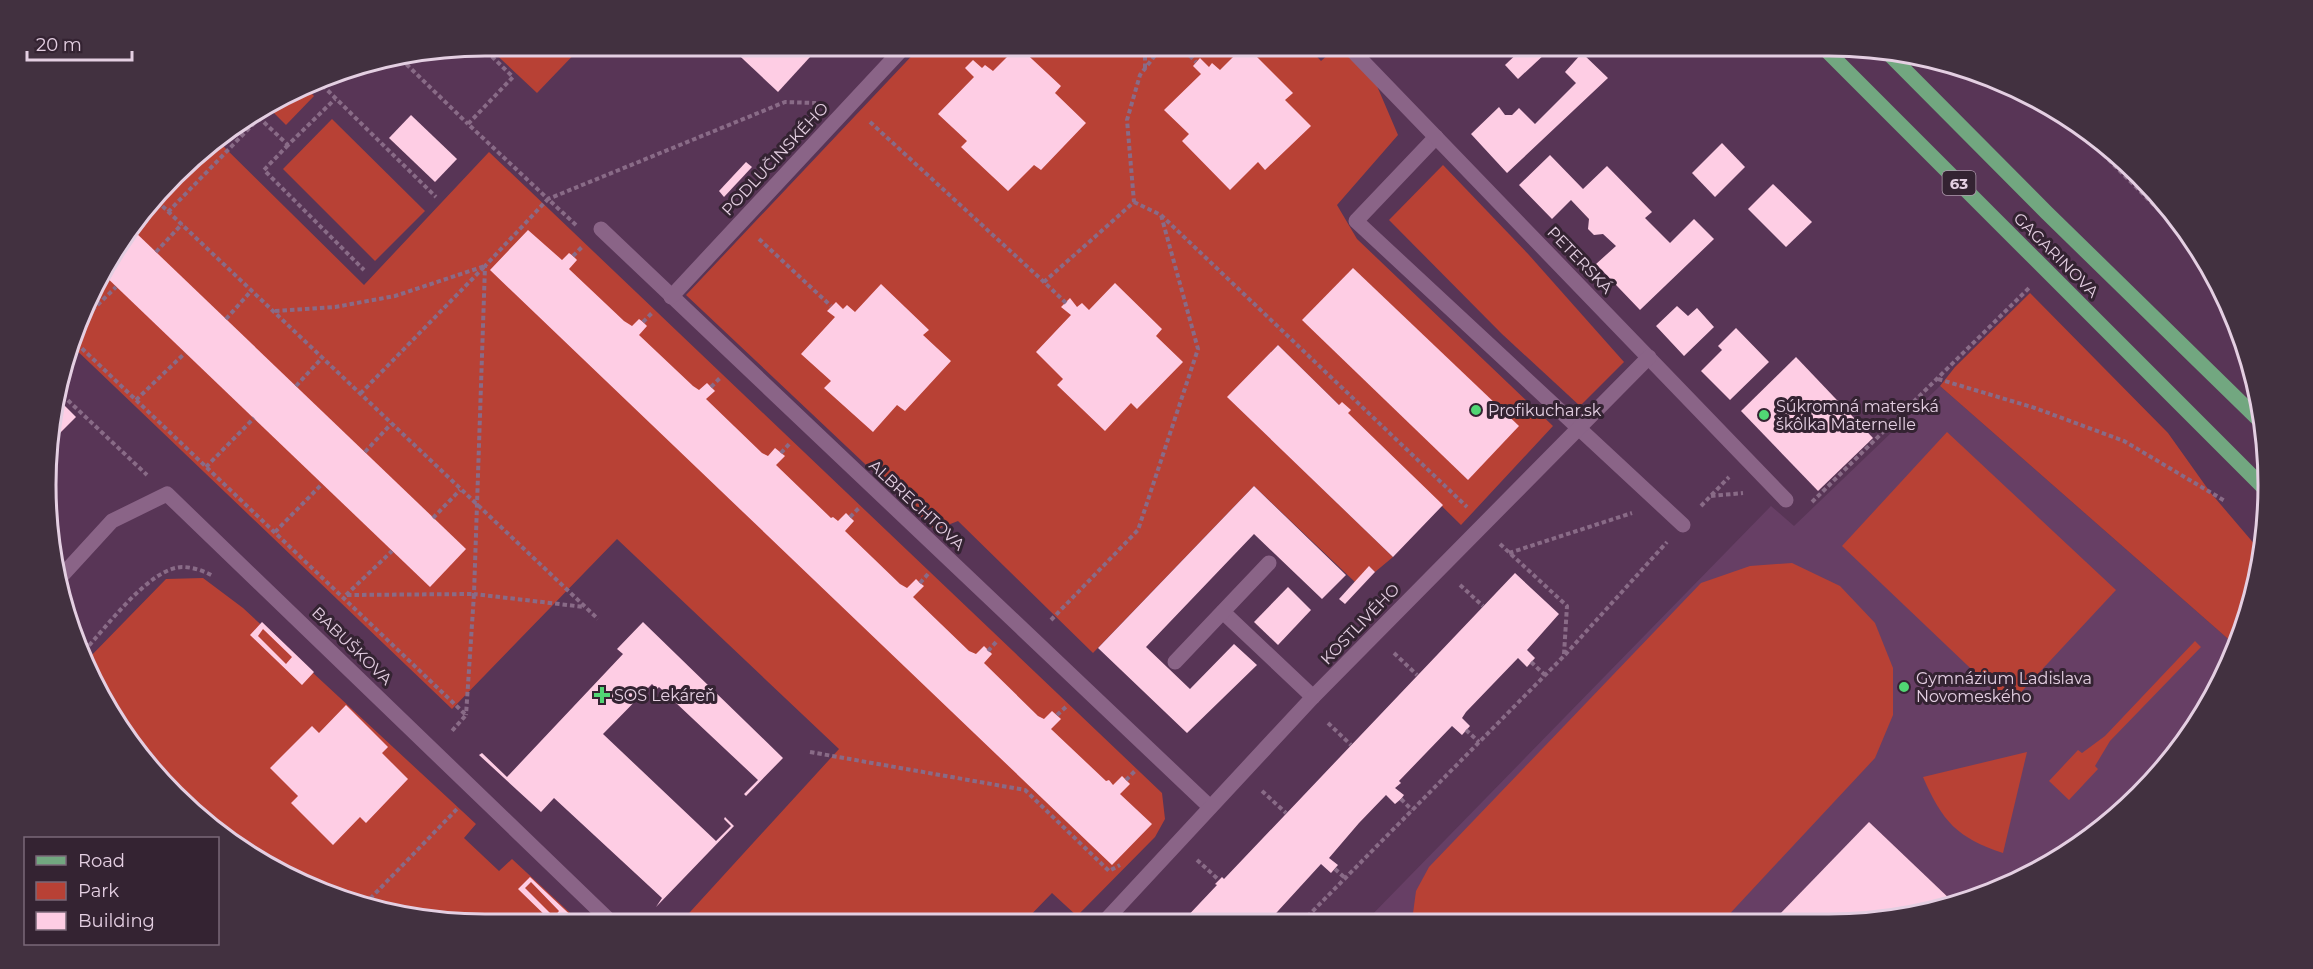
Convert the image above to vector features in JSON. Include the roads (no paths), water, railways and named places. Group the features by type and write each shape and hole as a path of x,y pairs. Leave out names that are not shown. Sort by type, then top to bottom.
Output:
{"main road":[{"name":"GAGARINOVA","path":"1832,56 2258,482"},
{"name":"GAGARINOVA","path":"1896,61 2047,213 2251,412"}],"street":[{"name":"PODLUČINSKÉHO","path":"671,297 896,56"},
{"name":"PETERSKÁ","path":"1358,56 1786,500"},
{"path":"1436,137 1356,221 1683,525"},
{"name":"ALBRECHTOVA","path":"601,229 1210,807"},
{"name":"KOSTLIVÉHO","path":"1111,914 1313,697 1648,357"},
{"name":"BABUŠKOVA","path":"65,572 112,521 167,494 603,914"},
{"path":"1175,662 1269,563"},
{"path":"1222,612 1313,697"}],"place":[{"name":"Profikuchar.sk","path":"1476,410"},
{"name":"Súkromná materská škôlka Maternelle","path":"1764,415"},
{"name":"Gymnázium Ladislava Novomeského","path":"1904,687"},
{"name":"SOS Lekáreň","path":"602,695"}]}
